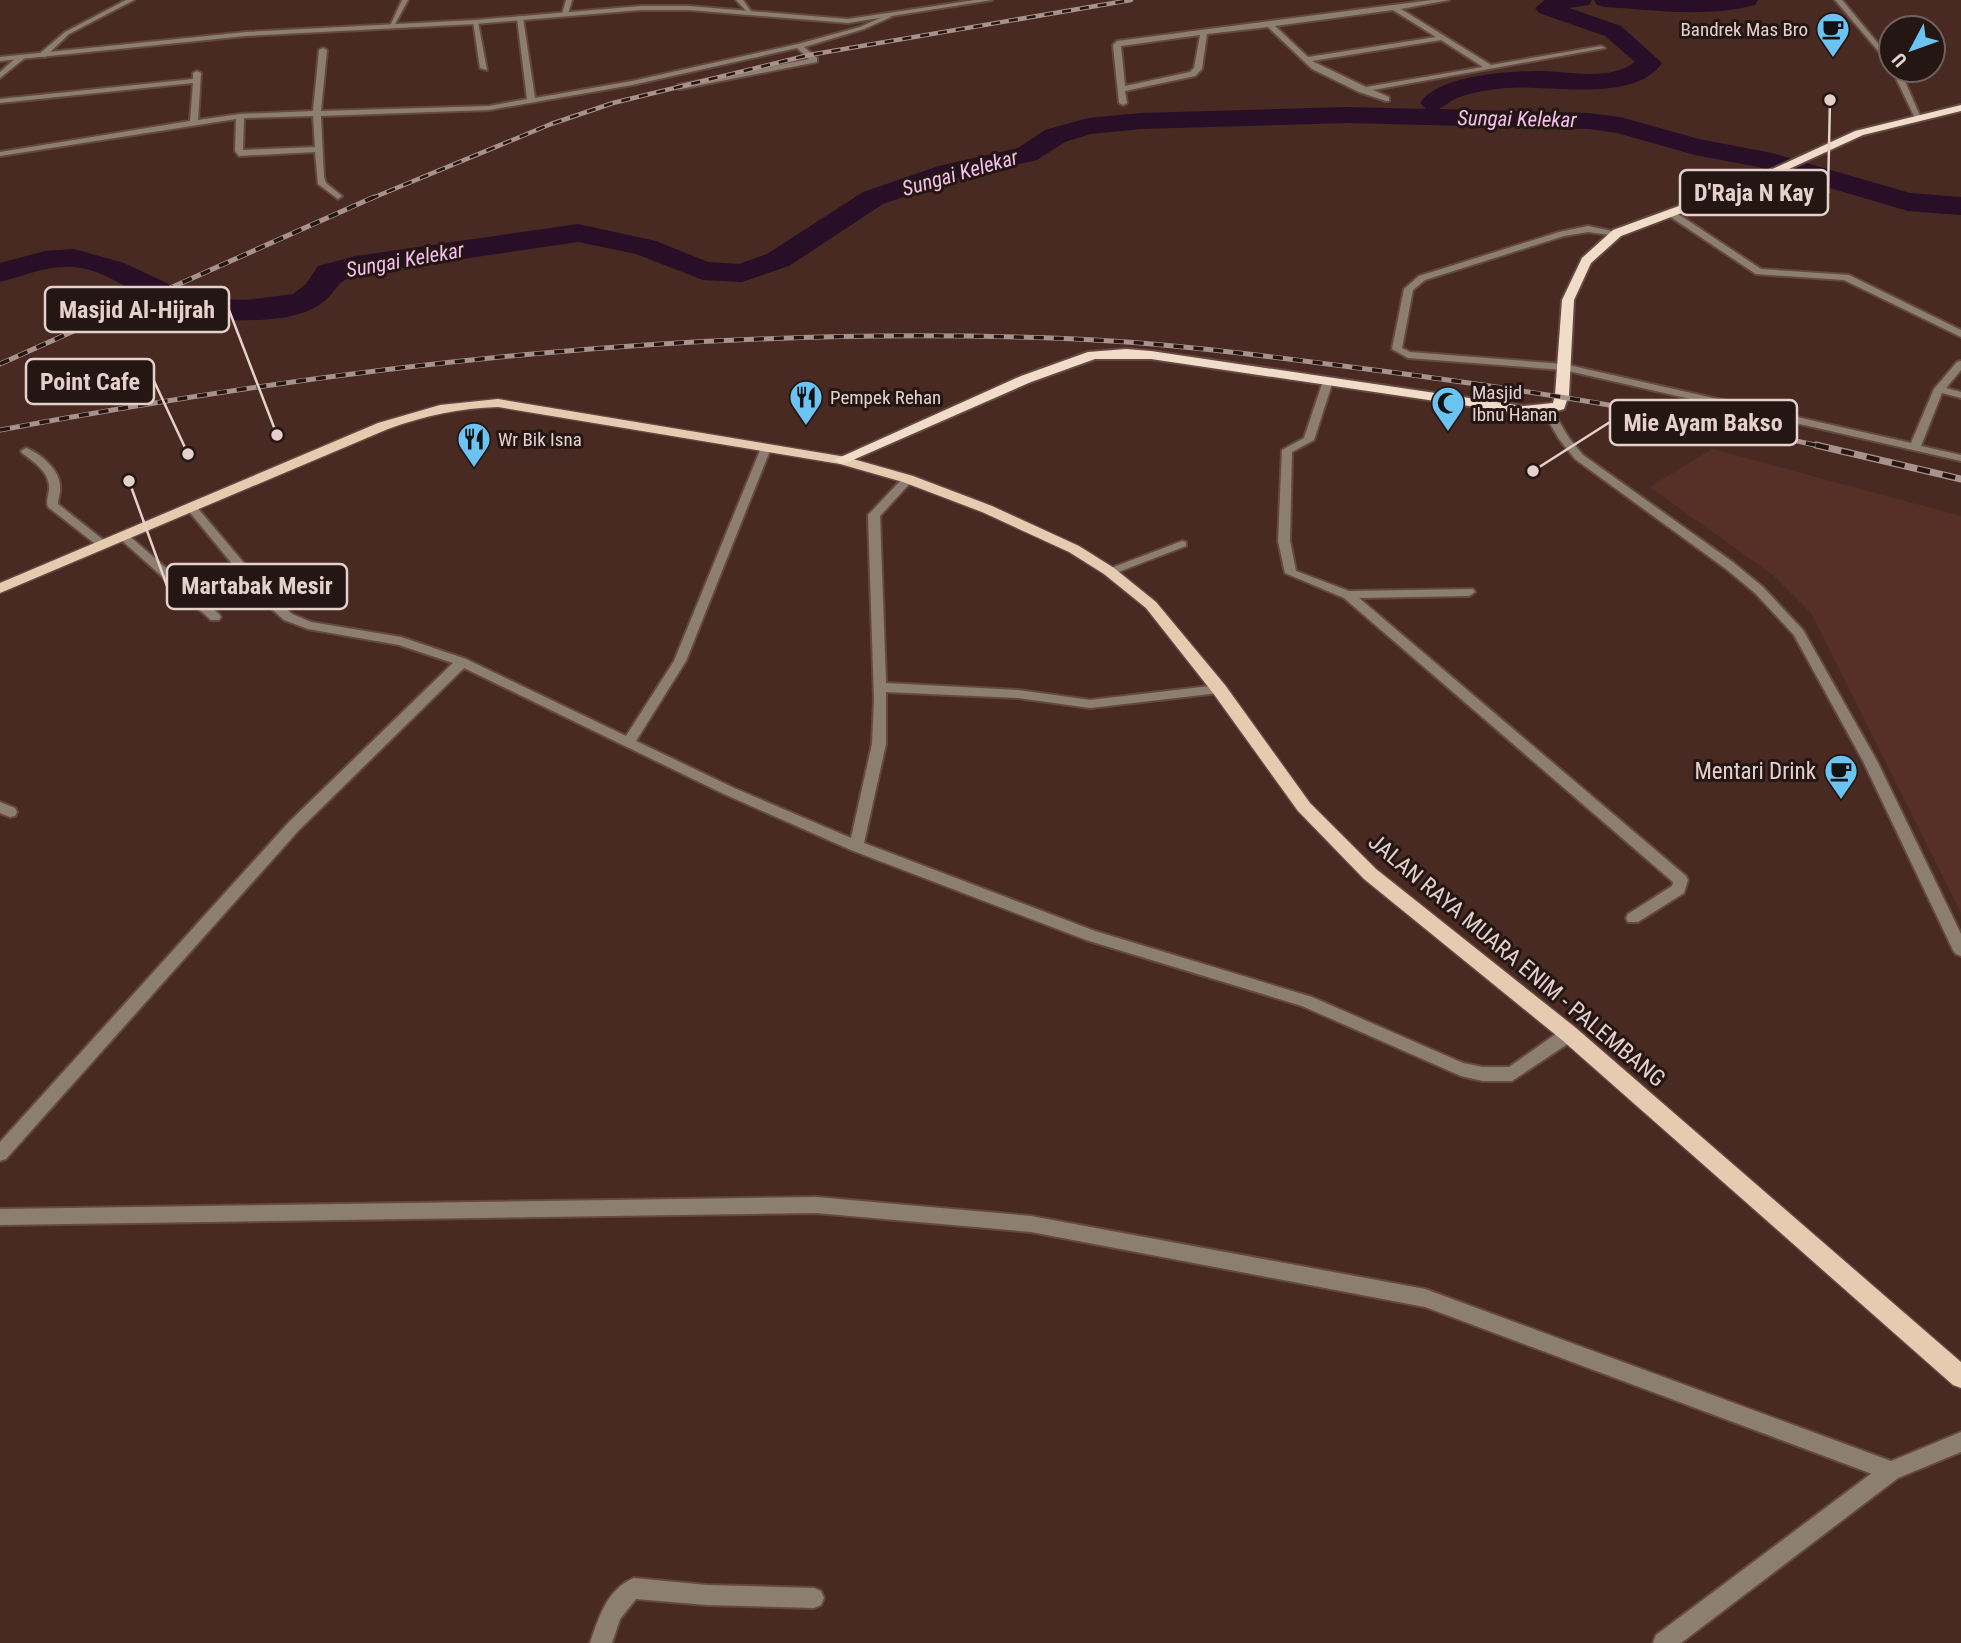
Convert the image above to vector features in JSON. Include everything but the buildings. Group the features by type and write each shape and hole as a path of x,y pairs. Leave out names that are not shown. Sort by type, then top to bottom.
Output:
{"highway":[{"path":"841,460 1026,379 1093,355 1151,355 1523,410 1547,410 1559,406 1568,300 1586,261 1617,233 1672,214 1859,133 1961,108"}],"main road":[{"name":"JALAN RAYA MUARA ENIM - PALEMBANG","path":"0,588 407,417 476,403 498,403 841,460 908,479 987,509 1074,549 1109,570 1152,605 1219,689 1304,807 1370,874 1569,1034 1961,1377"}],"street":[{"path":"42,55 67,33 131,0"},
{"path":"391,27 405,0"},
{"path":"565,14 569,0"},
{"path":"739,0 751,13"},
{"path":"0,59 246,34 475,22 668,7 848,21 989,0"},
{"path":"1123,103 1117,45 1120,43 1446,0"},
{"path":"1838,0 1877,47"},
{"path":"1395,8 1489,67"},
{"path":"0,154 194,121 240,116 467,110 632,83 799,46 862,28 889,16"},
{"path":"520,18 531,100"},
{"path":"475,22 484,68"},
{"path":"1270,25 1305,60 1362,90 1386,99"},
{"path":"1122,89 1192,74 1198,69 1204,33"},
{"path":"1305,60 1442,38"},
{"path":"681,87 814,60 799,46"},
{"path":"1362,90 1601,48"},
{"path":"323,50 317,113 318,149 322,184 338,196"},
{"path":"0,75 22,57"},
{"path":"194,121 197,71"},
{"path":"0,100 195,81"},
{"path":"1903,84 1918,117"},
{"path":"240,116 240,153 318,149"},
{"path":"1672,214 1759,272 1846,277 1961,334"},
{"path":"1617,233 1588,229 1562,234 1422,278 1409,289 1397,349 1408,355 1564,367 1961,458"},
{"path":"1915,446 1939,389 1961,364"},
{"path":"1328,382 1309,440 1287,450 1284,541 1291,573 1348,595 1681,880 1679,889 1633,918"},
{"path":"1939,389 1961,395"},
{"path":"1547,410 1564,439 1579,457 1730,566 1759,590 1799,633 1870,761 1961,950"},
{"path":"628,743 680,661 766,448"},
{"path":"26,451 38,458 54,481 56,486 52,505 102,544"},
{"path":"856,846 879,744 874,515 908,479"},
{"path":"191,507 267,598 288,617 308,625 401,641 462,663 628,743 856,846 1091,936 1306,1001 1461,1069 1483,1074 1512,1074 1569,1034"},
{"path":"123,536 215,617"},
{"path":"1109,570 1182,544"},
{"path":"1348,595 1469,592"},
{"path":"0,1153 294,826 462,663"},
{"path":"879,687 1018,694 1090,704 1219,689"},
{"path":"0,1217 816,1205 1031,1224 1425,1298 1891,1471"},
{"path":"1664,1643 1891,1471 1961,1442"},
{"path":"601,1643 621,1598 626,1591 634,1588 707,1595 814,1598"}],"shaded area":[{"path":"1712,449 1961,516 1961,913 1811,613 1774,576 1650,487"}],"waterway":[{"path":"1433,103 1449,92 1477,85 1530,79 1609,80 1638,72 1650,63 1613,31 1547,8 1558,2 1581,0"},
{"path":"1605,0 1696,7 1747,0"},
{"name":"Sungai Kelekar","path":"0,273 45,260 74,258 113,269 189,306 223,311 245,310 297,304 317,291 329,273 356,265 578,233 645,247 703,271 742,273 778,260 873,198 949,172 1027,154 1055,136 1088,126 1141,121 1347,115 1589,121 1620,125 1695,147 1762,159 1908,202 1961,206"}],"railway":[{"path":"370,199 551,124 613,103 809,55 1131,0"},
{"path":"0,364 374,197"},
{"path":"0,430 268,385 535,354 803,337 938,336 1110,341 1282,358 1588,401 1824,447"},
{"path":"1816,445 1961,479"}],"place":[{"name":"Bandrek Mas Bro","path":"1833,59"},
{"name":"D'Raja N Kay","path":"1830,100"},
{"name":"Pempek Rehan","path":"806,427"},
{"name":"Masjid Ibnu Hanan","path":"1448,433"},
{"name":"Masjid Al-Hijrah","path":"277,435"},
{"name":"Point Cafe","path":"188,454"},
{"name":"Wr Bik Isna","path":"474,469"},
{"name":"Mie Ayam Bakso","path":"1533,471"},
{"name":"Martabak Mesir","path":"129,481"},
{"name":"Mentari Drink","path":"1841,801"}]}
